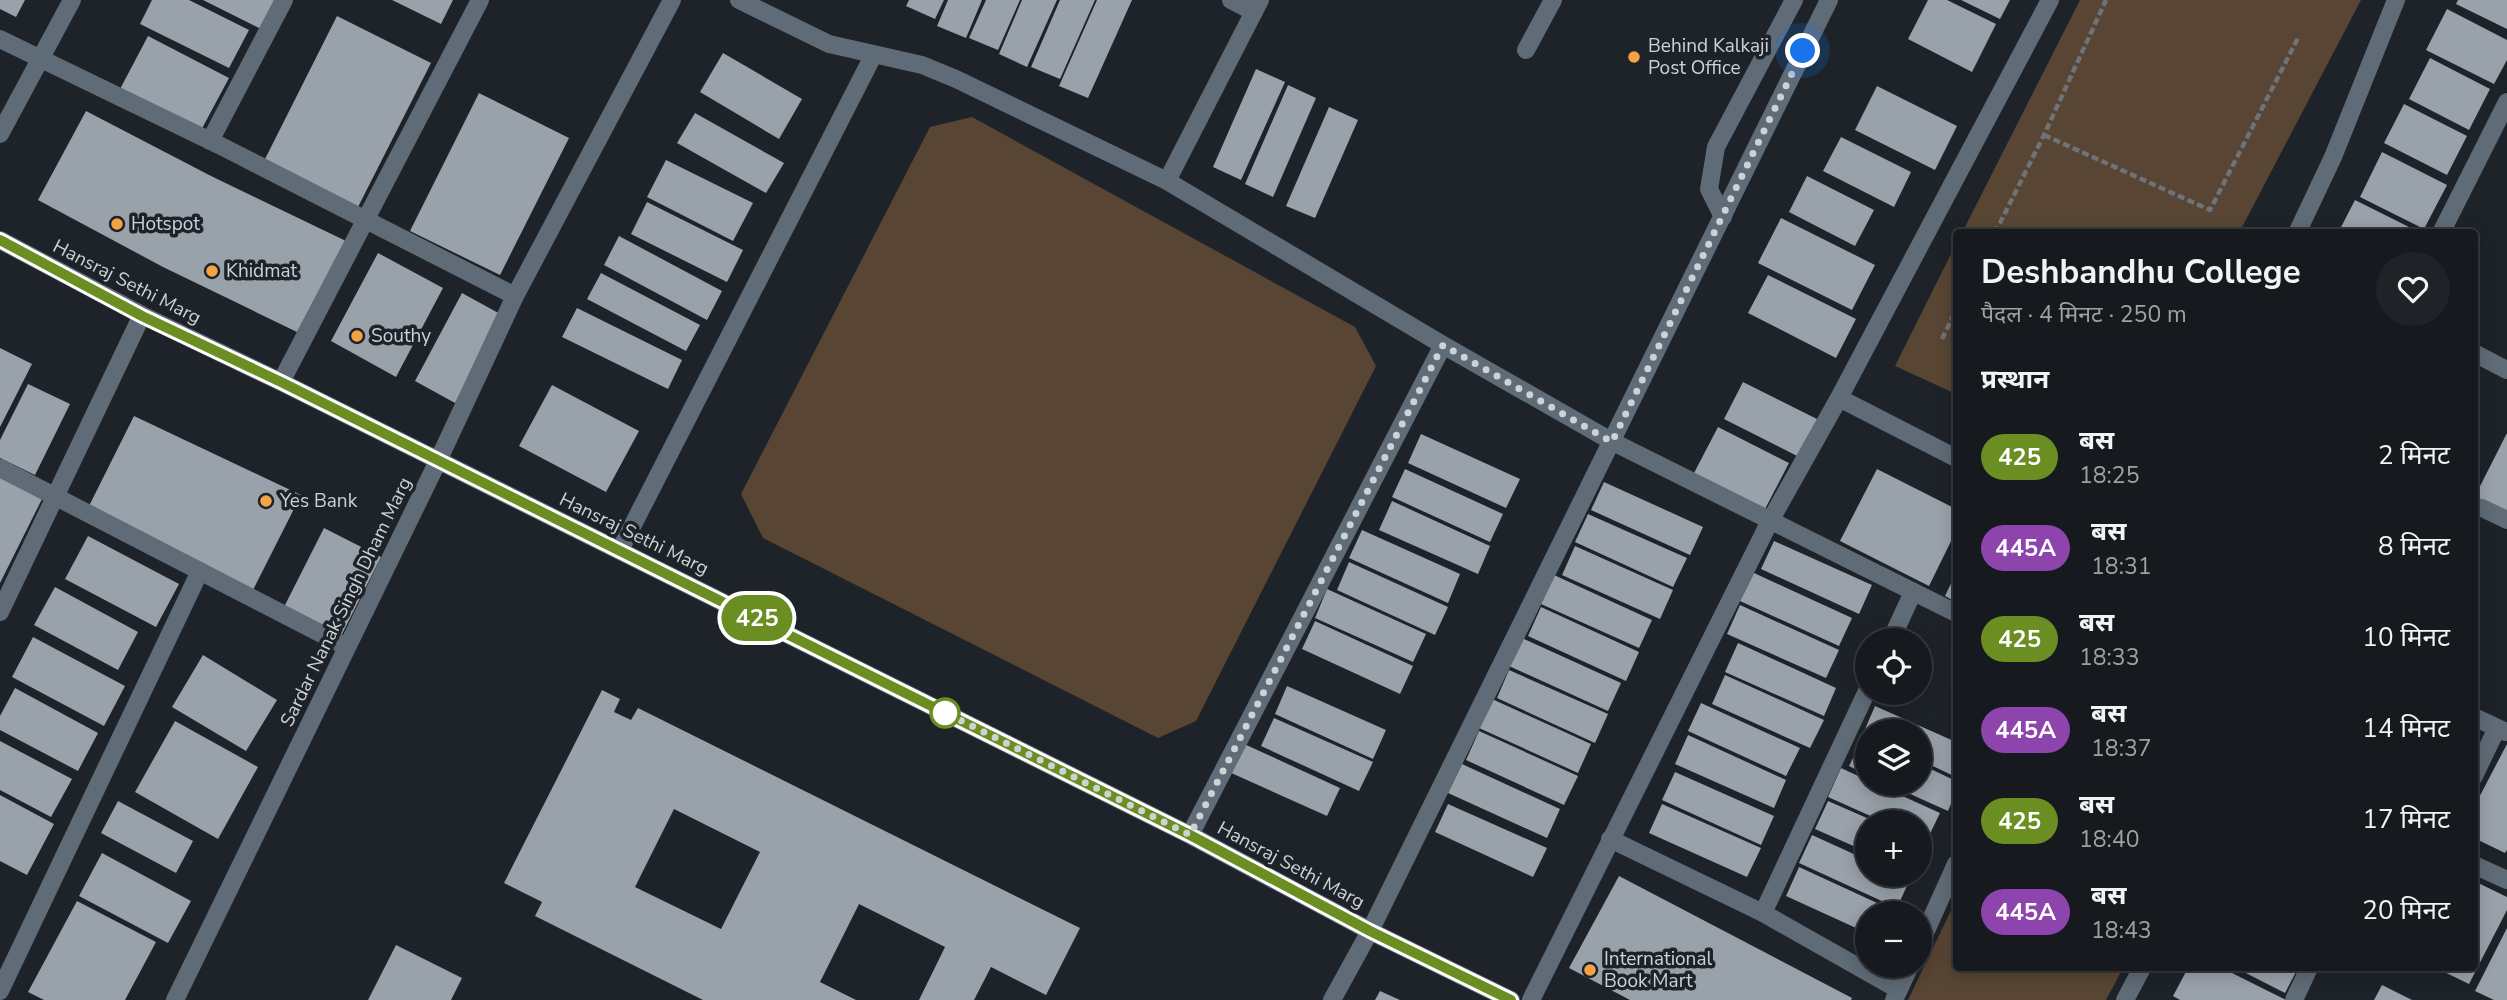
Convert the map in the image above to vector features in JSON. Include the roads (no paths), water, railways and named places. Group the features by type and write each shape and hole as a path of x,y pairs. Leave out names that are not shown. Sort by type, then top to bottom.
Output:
{"street":[{"path":"0,134 72,0"},
{"path":"210,141 284,0"},
{"path":"281,382 480,0"},
{"name":"Sardar Nanak Singh Dham Marg","path":"175,1000 438,461 515,296 672,0"},
{"path":"739,0 829,44 922,65 956,79 1167,181 1612,442 1953,612"},
{"path":"1167,181 1257,6 1231,0"},
{"path":"1526,50 1553,0"},
{"path":"1723,217 1709,189 1716,147 1794,0"},
{"path":"1531,1000 1770,521 1839,398 2050,0"},
{"path":"2299,229 2333,157 2396,0"},
{"path":"1332,1000 1370,931 1612,442 1825,1"},
{"path":"0,39 210,141 515,296"},
{"path":"620,550 874,54"},
{"path":"2443,229 2507,102"},
{"name":"Hansraj Sethi Marg","path":"0,240 142,316 620,550 1190,835 1370,931 1511,1000"},
{"path":"0,612 142,316"},
{"path":"1190,835 1443,345"},
{"path":"2478,355 2507,370"},
{"path":"1839,398 1953,456"},
{"path":"0,468 347,648"},
{"path":"2478,508 2507,520"},
{"path":"0,991 200,571"},
{"path":"1896,628 1913,592"},
{"path":"1763,913 1860,705"},
{"path":"2478,719 2502,730 2478,769"},
{"path":"1610,839 1763,913 1896,995 1904,978"},
{"path":"2478,867 2507,880"},
{"path":"1932,917 1953,871"},
{"path":"2125,1000 2140,971"},
{"path":"2294,1000 2307,971"}],"place":[{"name":"Behind Kalkaji Post Office","path":"1634,57"},
{"name":"Hotspot","path":"117,224"},
{"name":"Khidmat","path":"212,271"},
{"name":"Southy","path":"357,336"},
{"name":"Yes Bank","path":"266,501"},
{"name":"International Book Mart","path":"1590,970"}]}
